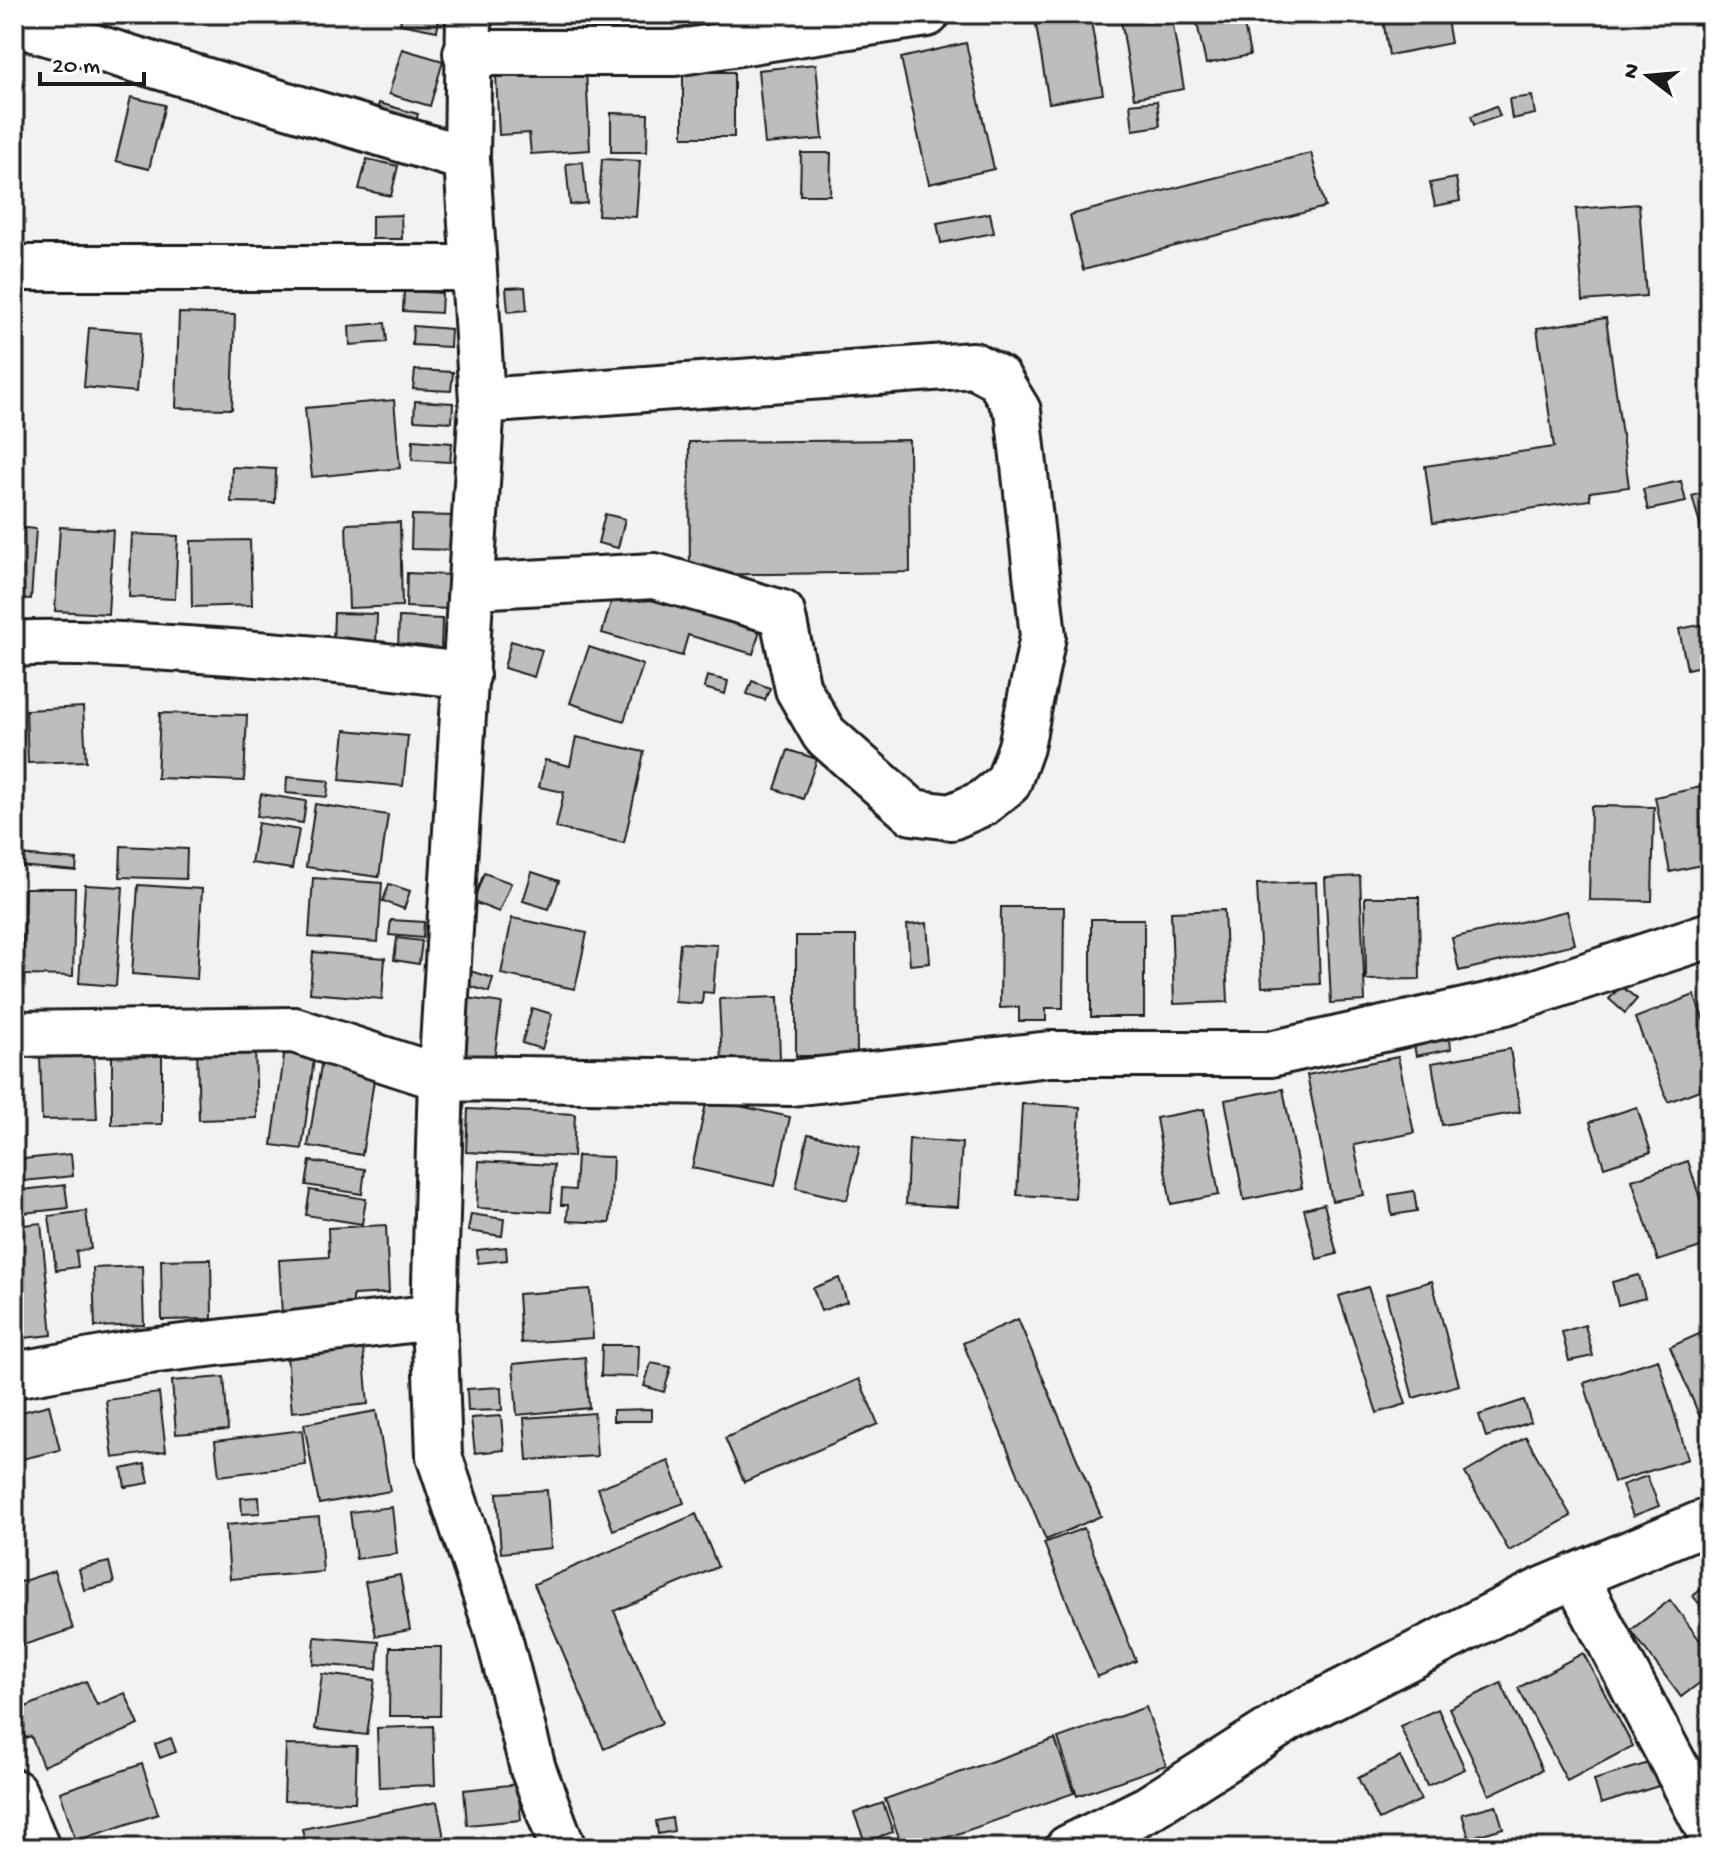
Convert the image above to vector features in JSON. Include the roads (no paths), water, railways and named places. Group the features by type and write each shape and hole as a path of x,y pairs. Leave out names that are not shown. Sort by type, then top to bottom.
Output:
{"street":[{"path":"563,1848 533,1769 496,1626 439,1456 434,1317 441,1078 482,401 471,268 467,33 674,53 927,14"},
{"path":"14,23 467,159"},
{"path":"14,268 471,268"},
{"path":"473,586 654,576 782,613 798,689 824,734 912,812 951,817 983,803 1008,783 1021,747 1043,636 1018,411 998,378 986,369 973,365 482,401"},
{"path":"14,644 57,641 247,653 366,662 467,676"},
{"path":"14,1034 294,1030 441,1078 792,1083 1050,1054 1270,1054 1505,1002 1710,935"},
{"path":"14,1375 141,1352 434,1317"},
{"path":"1091,1843 1290,1718 1575,1576 1710,1520"},
{"path":"1575,1576 1710,1832"},
{"path":"14,1792 37,1848"}]}
